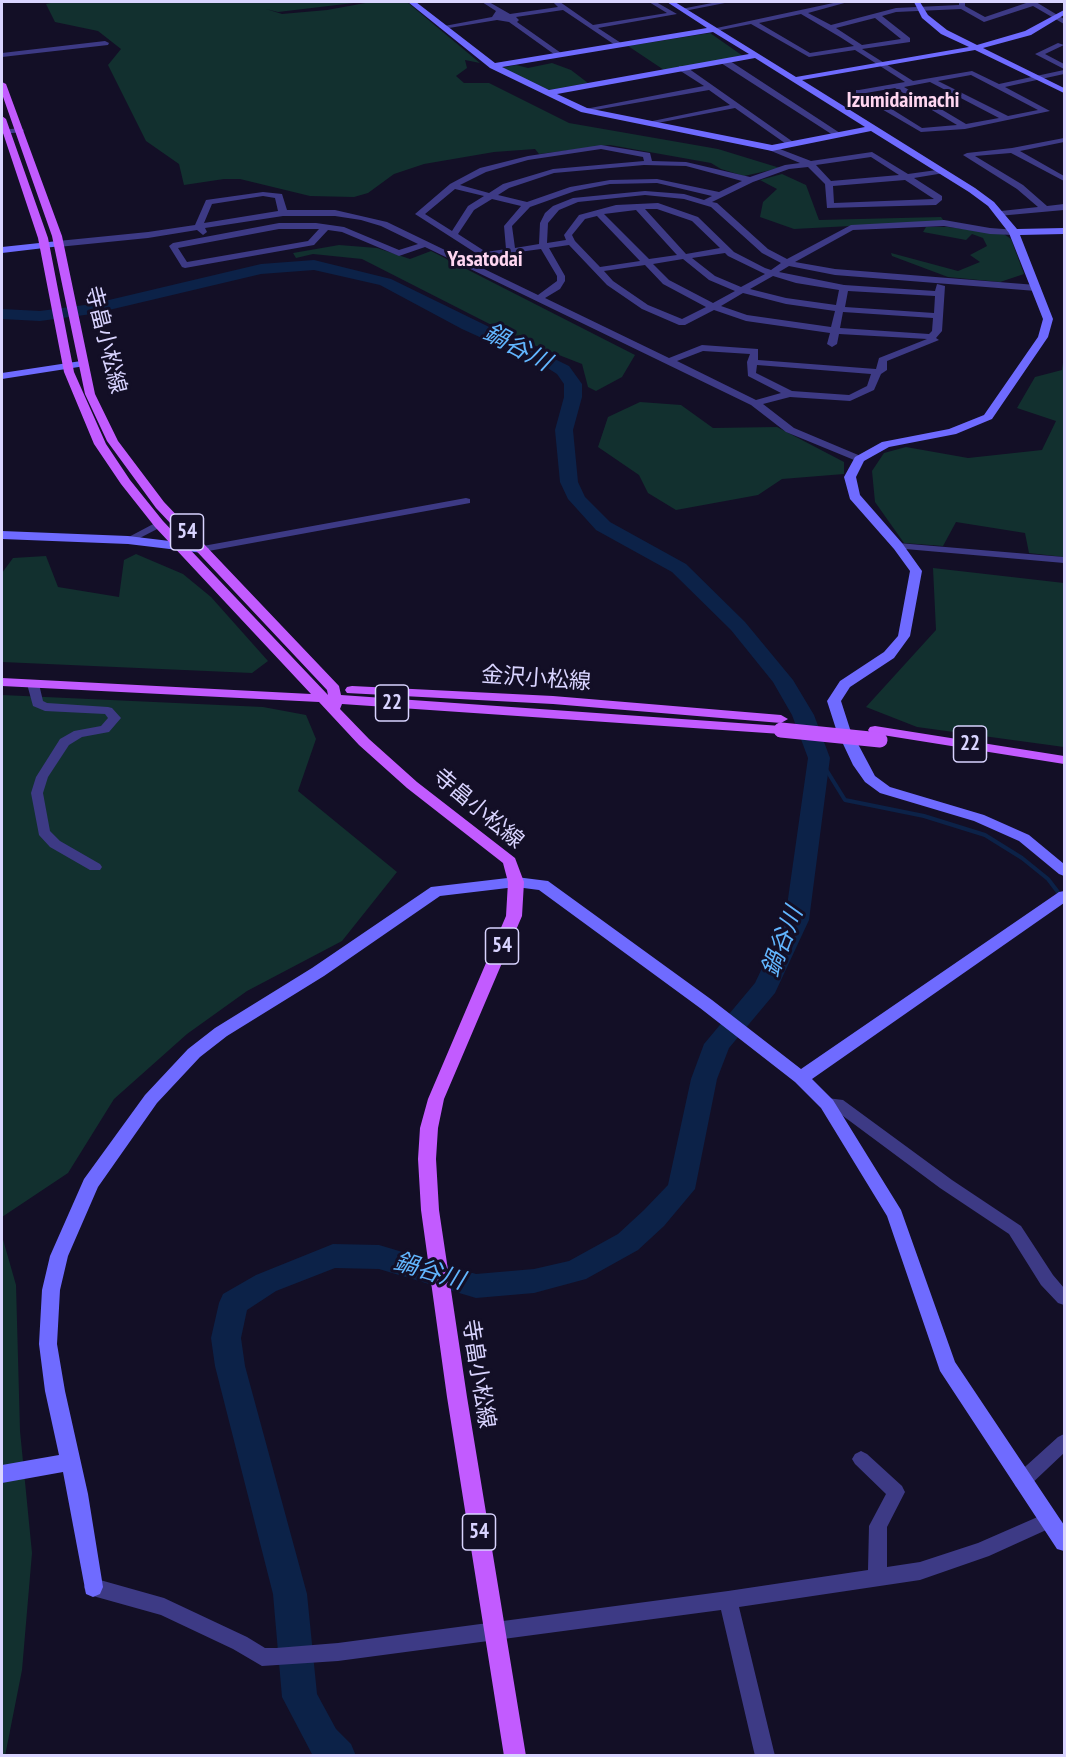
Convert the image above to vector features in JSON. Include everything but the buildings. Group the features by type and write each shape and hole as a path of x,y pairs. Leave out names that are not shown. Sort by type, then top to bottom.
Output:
{"main road":[{"name":"寺畠小松線","path":"2,84 58,244 81,364 90,394 113,441 160,505 203,549 327,697"},
{"name":"寺畠小松線","path":"2,119 4,132 44,245 68,366 100,444 125,482 159,524 412,785 510,861 516,882 514,916 436,1099 429,1128 430,1210 515,1755"},
{"name":"金沢小松線","path":"2,672 327,697"},
{"name":"金沢小松線","path":"2,682 327,697 781,724 1065,760"},
{"name":"金沢小松線","path":"878,735 1065,770"}],"street":[{"path":"412,2 493,66 584,110 772,147 810,164 829,184 830,206 936,202 939,198 872,154 810,164 788,167 750,180 706,202"},
{"path":"485,2 499,15 512,19 558,55"},
{"path":"556,2 618,45"},
{"path":"592,27 674,14 651,2"},
{"path":"671,2 972,190 1001,214 1014,232 1048,319 1043,337 988,417 952,432 886,444 859,459 850,477 854,496 898,546 916,572 904,636 889,656 845,684 834,701 843,729 860,765 870,779 885,790 979,818 1015,834 1065,871"},
{"path":"684,9 727,2"},
{"path":"493,66 716,29 845,2"},
{"path":"885,2 896,10"},
{"path":"829,28 918,5 962,4 984,20 1033,2 1055,18 1065,22"},
{"path":"918,5 944,32 1065,91"},
{"path":"512,19 564,8"},
{"path":"802,12 912,83"},
{"path":"796,80 976,49 1019,36 1065,12"},
{"path":"443,27 499,15"},
{"path":"751,21 809,56 907,40 876,15"},
{"path":"2,55 105,44"},
{"path":"1063,45 1039,54 1065,67"},
{"path":"546,93 758,55"},
{"path":"724,62 839,135"},
{"path":"682,68 792,144"},
{"path":"999,86 1065,72"},
{"path":"972,73 1046,111 965,127 921,130 859,92 931,80 972,73"},
{"path":"931,80 1006,119"},
{"path":"897,86 965,127"},
{"path":"584,110 708,88"},
{"path":"647,123 736,106"},
{"path":"772,147 873,128"},
{"path":"4,132 20,130"},
{"path":"1045,209 1020,187 967,155 1012,150 1065,140"},
{"path":"1052,142 1065,149"},
{"path":"571,242 485,255 419,214 453,186 499,165 564,151 601,147 647,155 649,163"},
{"path":"1012,150 1065,179"},
{"path":"564,151 616,208"},
{"path":"453,235 471,208 490,196 531,177 579,168 649,163 695,166 750,180"},
{"path":"829,184 907,177 941,171"},
{"path":"511,251 507,226 527,205 548,196 594,184 657,181 721,195"},
{"path":"453,186 527,205"},
{"path":"538,298 557,287 561,276 543,245 542,231 548,215 566,203 604,195 657,193 706,202 731,219 765,251 787,263 835,272 1036,288"},
{"path":"199,226 209,202 263,194 279,196 282,213"},
{"path":"637,206 685,257 712,278 741,290 786,302 840,309 938,316"},
{"path":"939,294 844,288 796,280 772,273 746,264 727,250 694,219 658,206 616,208 597,212 582,217 568,234 571,242 596,270 628,297 682,323 713,307 772,273 787,263 851,228 944,223 990,231 1065,231"},
{"path":"1001,214 1065,207"},
{"path":"597,212 644,263 679,292 713,307 746,318 836,332 932,338"},
{"path":"2,250 148,235 282,213 335,213 362,218 384,224 669,361 755,404 790,430 837,452 859,459"},
{"path":"199,226 208,239"},
{"path":"326,228 311,243 185,265 173,246 279,226 326,228 357,234 399,253 426,244"},
{"path":"596,270 727,250"},
{"path":"932,338 937,331 941,281"},
{"path":"832,344 844,288"},
{"path":"752,362 877,372 882,370 882,360 933,342 935,340 932,338"},
{"path":"669,361 702,348 755,351 751,374 790,394"},
{"path":"2,376 81,364"},
{"path":"755,404 790,394 850,398 871,388 877,372"},
{"path":"2,535 128,540 203,549 466,501"},
{"path":"128,540 159,524"},
{"path":"898,546 1065,560"},
{"path":"33,684 37,703 45,707 108,711 115,718 105,729 78,734 64,742 42,777 37,793 44,832 55,844 95,867"},
{"path":"1048,1520 982,1550 930,1568 878,1578 338,1652 262,1657 164,1607 93,1587 48,1344 51,1290 59,1256 90,1184 129,1127 175,1072 221,1032 318,972 436,891 516,882 543,885 706,1004 801,1078 827,1104 895,1215 947,1365 1022,1481 1065,1542"},
{"path":"801,1078 1058,900"},
{"path":"827,1104 838,1104 946,1184 1016,1230 1047,1280 1065,1298"},
{"path":"1022,1481 1065,1442"},
{"path":"861,1459 896,1492 878,1526 878,1578"},
{"path":"2,1474 71,1462"},
{"path":"728,1600 765,1755"}],"green space":[{"path":"55,2 362,2 278,12 266,9 282,14 327,10 371,2 407,2 480,63 465,60 467,68 456,76 464,83 489,83 569,123 718,149 780,168 744,176 721,169 711,163 610,145 539,154 535,149 494,152 424,164 394,174 368,193 354,197 310,196 240,179 184,185 179,164 146,141 108,65 121,49 98,31 55,22 46,4"},
{"path":"710,33 743,56 664,70 628,46"},
{"path":"552,63 571,70 588,83 549,90 501,68 516,65 528,68"},
{"path":"782,174 806,185 819,220 941,217 944,221 794,229 760,217 763,202 777,189 760,180"},
{"path":"926,227 948,227 1004,234 1011,239 1024,274 1000,282 948,277 892,256 891,253 958,271 980,262 970,255 987,246 983,238 972,234 966,240 923,232"},
{"path":"339,245 377,248 410,259 431,251 635,355 622,377 596,391 588,387 582,364 523,341 362,259 313,254 296,258 293,253"},
{"path":"1064,355 1064,557 1029,553 1025,533 956,522 943,546 904,543 875,502 872,471 884,453 906,447 968,458 1042,450 1056,421 1017,408 1035,377 1062,370"},
{"path":"640,402 681,405 713,428 777,427 844,462 844,474 782,479 758,495 676,510 648,493 639,475 598,447 608,417"},
{"path":"136,554 183,574 211,597 268,661 252,673 2,662 2,573 13,558 46,556 58,587 119,597 124,560"},
{"path":"933,568 1064,583 1064,747 917,727 866,707 936,630"},
{"path":"2,695 263,707 306,715 316,739 298,791 397,872 342,941 247,991 187,1034 114,1099 68,1173 2,1217"},
{"path":"2,1236 16,1285 20,1431 32,1553 22,1670 5,1756 2,1755"}],"waterway":[{"name":"鍋谷川","path":"2,314 40,316 92,309 261,269 314,265 385,282 468,325 552,363 563,370 573,384 573,397 564,430 569,482 577,499 603,526 679,568 738,626 782,680 803,715 819,758 797,920 766,987 717,1044 704,1079 681,1189 654,1218 628,1242 576,1271 534,1281 476,1286 379,1257 333,1256 266,1283 234,1303 226,1338 230,1366 290,1594 300,1697 323,1741 338,1756"},
{"path":"819,758 845,800 924,816 985,835 1022,858 1048,879 1064,900"}],"district":[{"name":"Izumidaimachi","path":"903,101"},
{"name":"Yasatodai","path":"485,260"}]}
